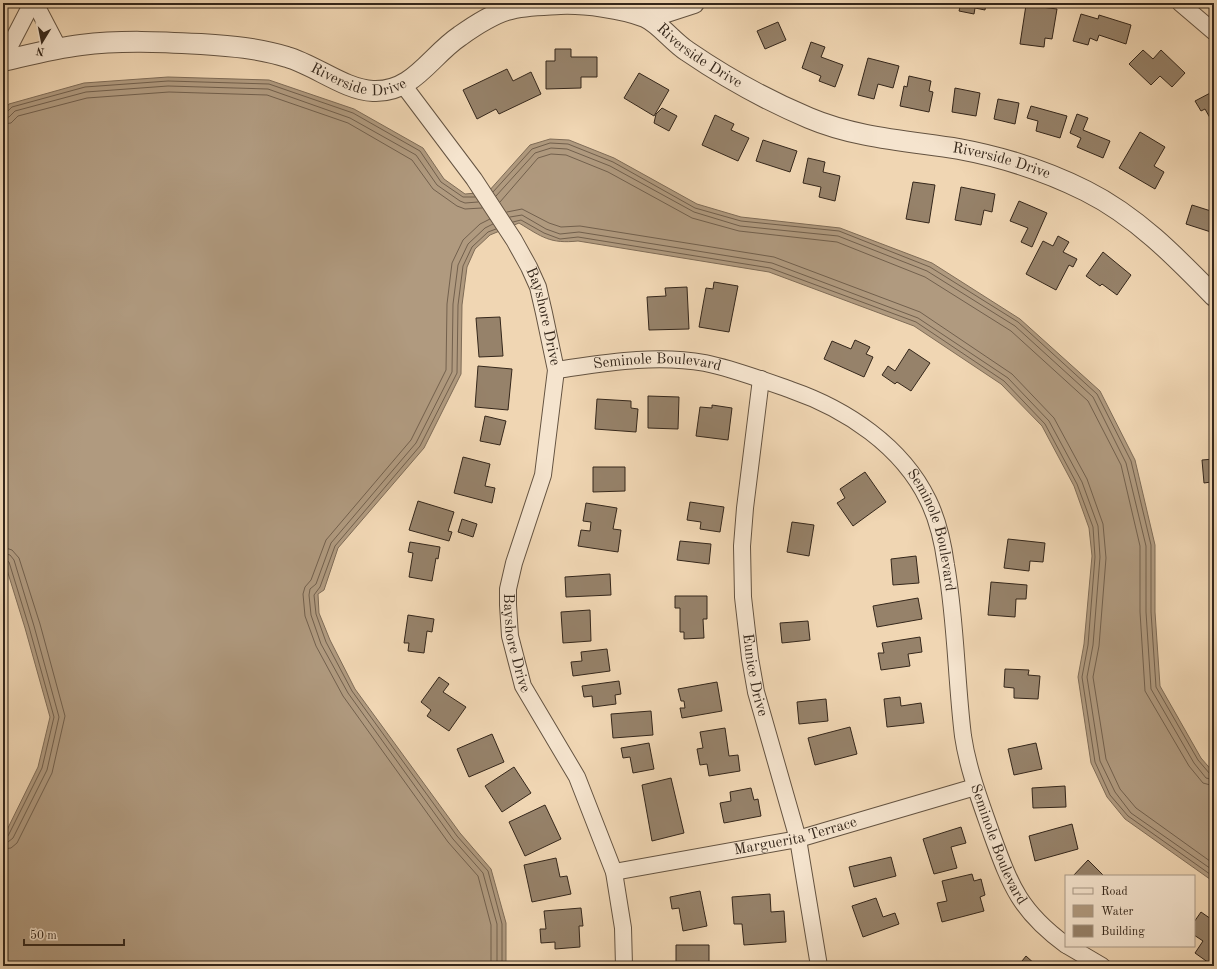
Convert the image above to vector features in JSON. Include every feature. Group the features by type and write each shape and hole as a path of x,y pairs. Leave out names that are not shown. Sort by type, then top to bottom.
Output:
{"street":[{"path":"33,3 59,49"},
{"path":"3,60 33,3"},
{"path":"648,18 694,3"},
{"path":"1180,3 1214,32"},
{"name":"Riverside Drive","path":"3,60 82,45 132,42 220,45 261,50 290,57 354,87 370,92 389,91 404,86 458,37 503,6 581,4 648,18 678,44 727,77 812,119 833,127 879,138 963,150 1044,173 1086,191 1126,214 1172,252 1214,296"},
{"name":"Bayshore Drive","path":"404,86 474,180 514,240 529,266 538,287 556,370 543,475 514,563 508,589 510,636 523,686 577,777 614,872 623,928 624,966"},
{"name":"Seminole Boulevard","path":"556,370 640,359 703,363 761,379 825,403 884,442 920,485 929,501 939,528 951,595 963,735 975,787 1000,857 1018,896 1026,909 1048,931 1065,944"},
{"name":"Eunice Drive","path":"761,379 745,508 742,546 743,597 750,658 756,692 798,839 819,966"},
{"name":"Marguerita Terrace","path":"614,872 798,839 975,787"},
{"name":"Seminole Boulevard","path":"1069,947 1102,966"}],"water":[{"path":"168,77 269,80 354,109 423,148 444,179 465,194 488,192 530,145 550,139 569,140 614,158 697,204 741,217 840,228 932,263 1020,319 1100,391 1135,460 1155,545 1155,612 1160,686 1201,758 1214,773 1214,882 1125,819 1107,797 1091,763 1078,677 1084,644 1092,556 1089,528 1074,486 1042,426 1001,384 914,326 769,272 578,241 568,242 553,240 540,236 519,223 490,235 475,249 467,267 462,305 461,374 424,448 338,548 324,590 318,594 319,613 330,640 355,689 460,833 491,869 506,923 506,966 3,966 3,838 38,767 50,717 3,557 5,320 3,315 3,111 9,104 84,83"}],"building":[{"path":"908,3 921,3 920,6"},
{"path":"946,3 986,3 985,10 975,8 974,14 959,11 960,7 946,5"},
{"path":"1026,5 1057,9 1052,39 1045,38 1044,47 1020,44"},
{"path":"1081,14 1098,19 1099,15 1131,25 1126,44 1099,35 1097,41 1090,38 1088,45 1073,41"},
{"path":"778,22 786,40 765,49 757,31"},
{"path":"811,42 825,47 821,57 843,65 835,87 819,81 821,76 802,68"},
{"path":"555,49 571,49 571,57 597,57 597,77 581,77 581,88 546,89 546,61 555,61"},
{"path":"1143,50 1153,59 1161,50 1185,73 1172,87 1160,76 1151,85 1129,64"},
{"path":"868,58 899,66 893,88 878,84 874,99 858,95"},
{"path":"507,69 513,81 531,72 541,94 499,114 496,109 477,119 463,90"},
{"path":"639,73 669,90 654,116 624,98"},
{"path":"909,76 931,81 929,91 933,92 929,112 900,106 904,86 907,87"},
{"path":"955,88 980,93 976,116 952,112"},
{"path":"1214,91 1214,125 1205,109 1201,111 1195,101"},
{"path":"998,99 1019,103 1015,124 994,119"},
{"path":"1031,106 1067,116 1060,138 1036,131 1038,121 1027,118"},
{"path":"662,108 677,116 669,131 654,123 656,114"},
{"path":"1077,114 1088,118 1083,130 1110,141 1103,158 1077,147 1081,138 1070,133"},
{"path":"715,115 734,124 731,130 749,138 738,161 702,145"},
{"path":"1140,132 1165,147 1154,166 1164,172 1155,189 1119,168"},
{"path":"763,140 797,151 790,172 756,161"},
{"path":"808,158 825,162 823,172 840,176 835,201 819,197 821,187 803,183"},
{"path":"913,182 935,185 929,223 906,219"},
{"path":"961,187 995,194 992,212 984,210 981,225 955,220"},
{"path":"1019,201 1047,213 1032,247 1021,242 1028,228 1010,221"},
{"path":"1192,205 1214,212 1214,233 1186,224"},
{"path":"1058,236 1069,242 1063,252 1077,259 1073,267 1069,265 1056,290 1026,274 1043,241 1053,246"},
{"path":"1103,252 1131,275 1117,295 1102,284 1100,286 1086,276"},
{"path":"714,282 738,286 729,332 699,327 706,288 713,289"},
{"path":"687,287 689,329 649,330 647,297 666,296 665,288"},
{"path":"500,317 503,356 479,357 476,318"},
{"path":"855,340 870,347 866,354 873,357 864,377 824,359 832,341 851,349"},
{"path":"909,349 930,363 911,391 897,382 895,384 882,375 888,366 895,371"},
{"path":"478,366 512,369 508,410 475,407"},
{"path":"648,396 679,397 678,429 648,428"},
{"path":"597,399 631,401 631,408 638,409 636,432 595,429"},
{"path":"712,405 732,408 728,440 696,436 700,407 712,408"},
{"path":"485,416 506,421 500,445 480,441"},
{"path":"463,457 490,464 485,486 495,488 492,503 454,493"},
{"path":"1214,459 1214,500 1212,500 1211,482 1204,483 1202,460"},
{"path":"593,467 625,467 625,491 593,492"},
{"path":"865,472 886,502 853,526 837,503 845,498 840,489"},
{"path":"418,501 454,512 448,531 452,532 449,541 409,530"},
{"path":"690,502 724,507 720,532 700,529 701,522 687,520"},
{"path":"586,503 617,508 613,529 621,530 618,552 578,546 581,530 590,531 591,522 583,521"},
{"path":"462,519 477,524 473,537 458,532"},
{"path":"792,522 814,525 809,556 787,552"},
{"path":"1008,539 1045,543 1043,562 1030,561 1029,571 1004,568"},
{"path":"680,541 711,544 709,564 677,560"},
{"path":"410,542 440,547 438,559 436,558 432,581 409,577 413,553 408,552"},
{"path":"916,556 919,583 893,585 891,559"},
{"path":"610,574 611,595 566,597 565,577"},
{"path":"991,582 1027,585 1026,599 1016,599 1015,617 988,615"},
{"path":"675,596 707,596 707,619 703,619 704,638 684,639 684,632 680,632 680,608 675,608"},
{"path":"918,598 922,619 877,627 873,606"},
{"path":"590,610 591,641 563,643 561,612"},
{"path":"408,615 434,619 432,632 427,631 424,653 408,651 409,643 404,643"},
{"path":"808,621 810,640 782,643 780,623"},
{"path":"920,637 922,652 908,654 910,666 881,670 878,653 884,653 882,643"},
{"path":"607,649 610,671 573,676 571,662 582,661 581,652"},
{"path":"1005,669 1029,670 1028,675 1040,676 1038,699 1014,698 1014,688 1004,687"},
{"path":"439,677 449,684 443,692 466,707 449,731 427,716 431,710 421,702"},
{"path":"619,681 621,694 615,695 616,704 593,707 592,696 584,697 582,686"},
{"path":"717,682 722,711 682,718 680,708 685,708 684,701 681,701 678,689"},
{"path":"900,697 901,706 921,703 924,723 887,727 884,699"},
{"path":"826,699 828,721 799,724 797,702"},
{"path":"651,711 653,735 613,738 611,714"},
{"path":"850,727 857,754 815,765 808,738"},
{"path":"725,728 729,756 738,755 740,771 709,776 707,764 700,765 697,749 703,748 700,732"},
{"path":"492,734 504,762 469,777 457,749"},
{"path":"649,743 654,769 633,773 630,757 623,758 621,748"},
{"path":"1036,743 1042,769 1014,775 1008,749"},
{"path":"514,767 531,793 502,812 485,786"},
{"path":"671,778 684,833 652,841 642,785"},
{"path":"1065,786 1066,807 1033,808 1032,788"},
{"path":"751,788 754,800 758,799 761,816 724,823 720,803 731,801 730,792"},
{"path":"545,805 561,839 525,856 509,822"},
{"path":"1072,824 1078,849 1035,861 1029,836"},
{"path":"961,827 966,843 951,847 957,868 934,874 923,839"},
{"path":"891,857 896,876 854,887 849,867"},
{"path":"556,858 560,877 567,876 571,894 532,902 524,865"},
{"path":"1088,860 1103,875 1074,875"},
{"path":"972,874 974,881 981,879 985,895 980,897 984,911 942,922 937,903 947,901 942,881"},
{"path":"700,891 707,926 683,931 679,908 672,909 670,897"},
{"path":"770,894 771,912 784,911 786,942 744,945 742,924 734,924 732,897"},
{"path":"876,898 883,917 895,913 899,924 863,937 852,906"},
{"path":"581,908 583,926 579,926 580,947 555,949 555,942 541,943 540,929 546,929 544,911"},
{"path":"1201,912 1211,919 1214,915 1214,956 1209,963 1195,953 1203,941 1195,936 1195,921"},
{"path":"676,945 709,945 709,966 676,966"},
{"path":"1026,956 1037,966 1018,966"}]}
